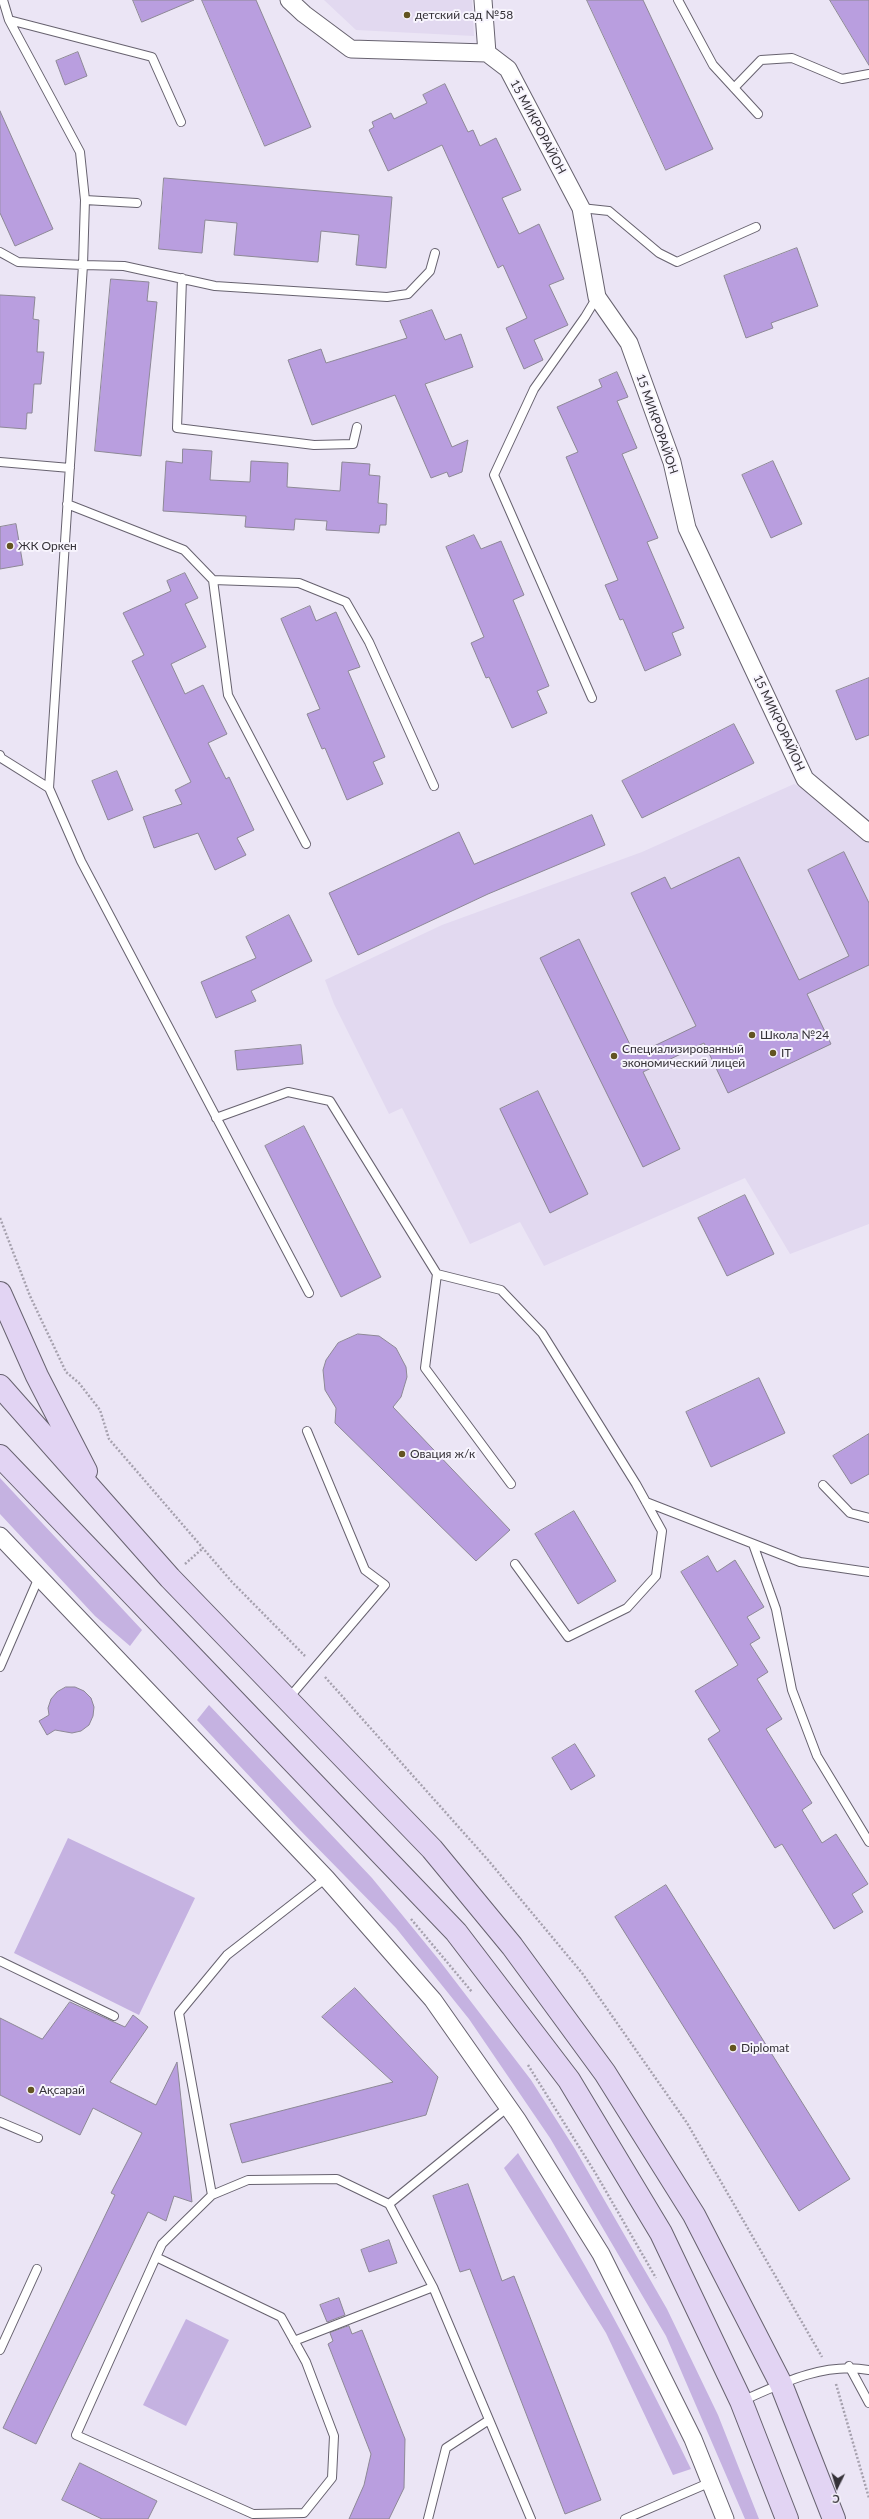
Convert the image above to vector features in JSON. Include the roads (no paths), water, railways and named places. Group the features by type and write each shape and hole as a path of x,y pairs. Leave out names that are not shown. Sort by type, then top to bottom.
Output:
{"main road":[{"path":"0,1293 37,1376 102,1503"},
{"path":"0,1386 170,1578 432,1849 512,1946 605,2073 694,2215 781,2384 834,2519"},
{"path":"0,1456 456,1932 569,2080 661,2232 741,2401 787,2519"}],"street":[{"path":"289,0 304,14 351,48 487,53 483,0"},
{"name":"15 МИКРОРАЙОН","path":"487,53 508,69 581,208 597,297 629,343 672,462 687,528 805,779 869,833"},
{"path":"0,1536 326,1878 433,2000 508,2107 601,2254 693,2439 726,2519"}],"lane":[{"path":"3,0 9,20 80,152 85,200 83,265 70,468 66,504 49,788 81,861 309,1293"},
{"path":"678,0 712,65 758,114"},
{"path":"9,20 152,57 182,122"},
{"path":"734,88 761,60 792,58 842,79 869,74"},
{"path":"85,200 137,203"},
{"path":"581,208 609,211 659,252 677,262 756,227"},
{"path":"0,252 18,262 124,266 215,286 387,297 408,294 430,271 435,254"},
{"path":"182,278 177,428 314,445 353,444 357,427"},
{"path":"592,698 494,475 534,389 585,317 597,297"},
{"path":"0,462 70,468"},
{"path":"66,504 184,550 213,580 228,695 306,844"},
{"path":"213,580 299,583 346,602 369,642 434,786"},
{"path":"0,755 1,758 49,788"},
{"path":"216,1118 288,1092 330,1101 436,1274 425,1368 511,1484"},
{"path":"436,1274 501,1290 542,1333 646,1502 662,1531 656,1576 627,1608 568,1636 514,1564"},
{"path":"287,1700 385,1585 365,1570 307,1431"},
{"path":"823,1485 850,1513 869,1518"},
{"path":"646,1502 800,1562 869,1572"},
{"path":"753,1544 776,1609 792,1690 816,1756 869,1842"},
{"path":"0,1667 39,1577"},
{"path":"212,2195 179,2013 226,1955 326,1878"},
{"path":"0,1962 114,2016"},
{"path":"389,2204 508,2107"},
{"path":"0,2122 38,2138"},
{"path":"156,2257 281,2317 306,2362 334,2436 332,2478 304,2513 253,2514 76,2435 156,2257 162,2244 212,2195 248,2180 337,2179 389,2204 434,2287 531,2519"},
{"path":"0,2350 37,2269"},
{"path":"294,2341 434,2287"},
{"path":"741,2401 781,2384 821,2370 849,2366 869,2370"},
{"path":"849,2366 869,2404"},
{"path":"428,2519 446,2448 489,2420"},
{"path":"625,2519 711,2482"}],"place":[{"name":"детский сад №58","path":"407,15"},
{"name":"ЖК Оркен","path":"10,546"},
{"name":"Школа №24","path":"752,1035"},
{"name":"IT","path":"773,1053"},
{"name":"Специализированный экономический лицей","path":"614,1056"},
{"name":"Овация ж/к","path":"402,1454"},
{"name":"Diplomat","path":"733,2048"},
{"name":"Ақсарай","path":"31,2090"}]}
